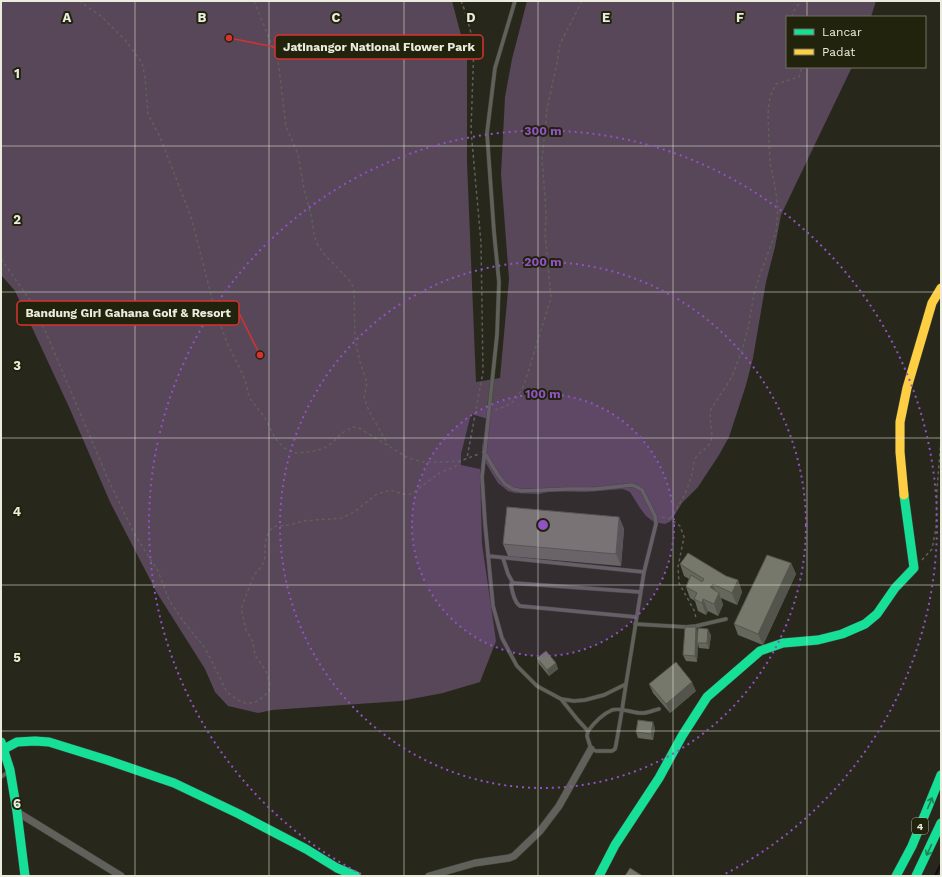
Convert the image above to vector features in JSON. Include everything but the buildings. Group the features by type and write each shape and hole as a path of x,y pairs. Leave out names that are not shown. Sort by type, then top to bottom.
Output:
{"main road":[{"path":"599,876 615,844 659,778 682,736 707,697 760,651 783,643 818,640 842,634 865,624 877,614 895,588 914,568 900,452 900,422 907,388 932,303 941,288"},
{"path":"25,876 10,770 2,745 35,741 49,742 174,783 240,814 338,868 356,876"},
{"name":"4","path":"896,876 912,846 941,775"},
{"name":"4","path":"916,876 941,823"}],"street":[{"path":"429,876 475,863 510,858 514,856 540,831 559,806 591,749"},
{"path":"17,812 121,876"}],"lane":[{"path":"515,1 495,68 487,133 499,282 497,335 482,477 484,523 493,606 502,638 517,666 537,686 561,700 588,731"},
{"path":"484,452 505,484 513,489 522,491 595,489 632,485 637,486 642,490 655,516 656,524 640,592 622,710 615,749 609,752 591,749 587,736 588,731 597,720 613,710 622,710 629,710 645,714 659,708"},
{"path":"488,556 644,572"},
{"path":"503,558 508,574 513,583 511,586 516,602 520,606 636,617"},
{"path":"513,583 640,592"},
{"path":"635,624 686,627 696,626 726,618"},
{"path":"561,700 585,700 604,695 626,684"},
{"path":"1,777 10,770"}],"path":[{"path":"79,1 101,16 126,40 142,63 145,77 148,114 160,137 191,217 214,306 228,343 246,382 249,397 265,418 275,438 284,448 296,453 309,452 323,449 332,443 342,433 352,427 359,428 408,458 423,462 460,461 484,452"},
{"path":"254,1 278,60 286,127 298,154 314,235 318,246 349,280 354,288 355,340 367,383 364,398 370,413 389,447"},
{"path":"461,1 474,44 472,130 480,243 483,372 467,458"},
{"path":"489,411 514,402 520,394 551,298 545,233 546,217 542,160 547,109 560,44 582,1"},
{"path":"792,16 793,12 801,1"},
{"path":"670,519 682,502 692,477 695,459 708,447 712,439 709,414 730,380 742,350 757,283 776,232 778,208 770,163 768,114 770,96 776,84 799,77 802,68"},
{"path":"1,259 30,300 44,328 108,479 135,535 158,571 169,600 205,648 227,692 238,700 245,703 254,702 262,698 269,691 270,685 266,671 256,655 253,642 246,630 242,606 254,575 262,566 265,556 265,544 270,530 276,526 289,525 304,521 342,518 354,512 377,494 390,490 407,495 441,472 455,467 460,461"},
{"path":"914,568 932,549 936,528 937,489 941,440"},
{"path":"649,506 658,515 670,519 680,526 684,537 678,567 678,582 695,612 696,626"}],"shaded area":[{"path":"1,1 452,1 467,58 467,162 476,382 500,378 509,279 501,174 505,97 512,59 527,1 876,1 871,16 786,16 786,68 852,68 781,215 766,282 753,358 729,437 698,487 682,503 671,521 665,524 654,522 646,516 630,492 623,489 585,492 552,491 539,494 515,493 508,491 498,483 483,458 482,447 488,419 471,414 461,454 461,465 480,469 482,544 496,641 480,682 443,693 401,701 272,710 258,713 228,706 215,692 205,669 157,593 110,502 69,407 15,291 1,275"}],"waterway":[{"path":"935,876 941,864"}],"traffic: fast":[{"path":"599,876 615,845 659,778 682,736 707,697 760,651 783,643 818,640 842,634 865,624 877,614 895,588 914,568 904,495"},
{"path":"1,742 10,770 25,876"},
{"path":"4,749 17,742 49,742 174,783 239,814 306,849 337,868 356,876"},
{"path":"896,876 912,846 941,775"},
{"path":"916,876 941,823"}],"traffic: slow":[{"path":"904,495 900,452 900,422 907,388 932,303 941,288"}],"place":[{"name":"Jatinangor National Flower Park","path":"229,38"},
{"name":"Bandung Giri Gahana Golf & Resort","path":"260,355"}]}
